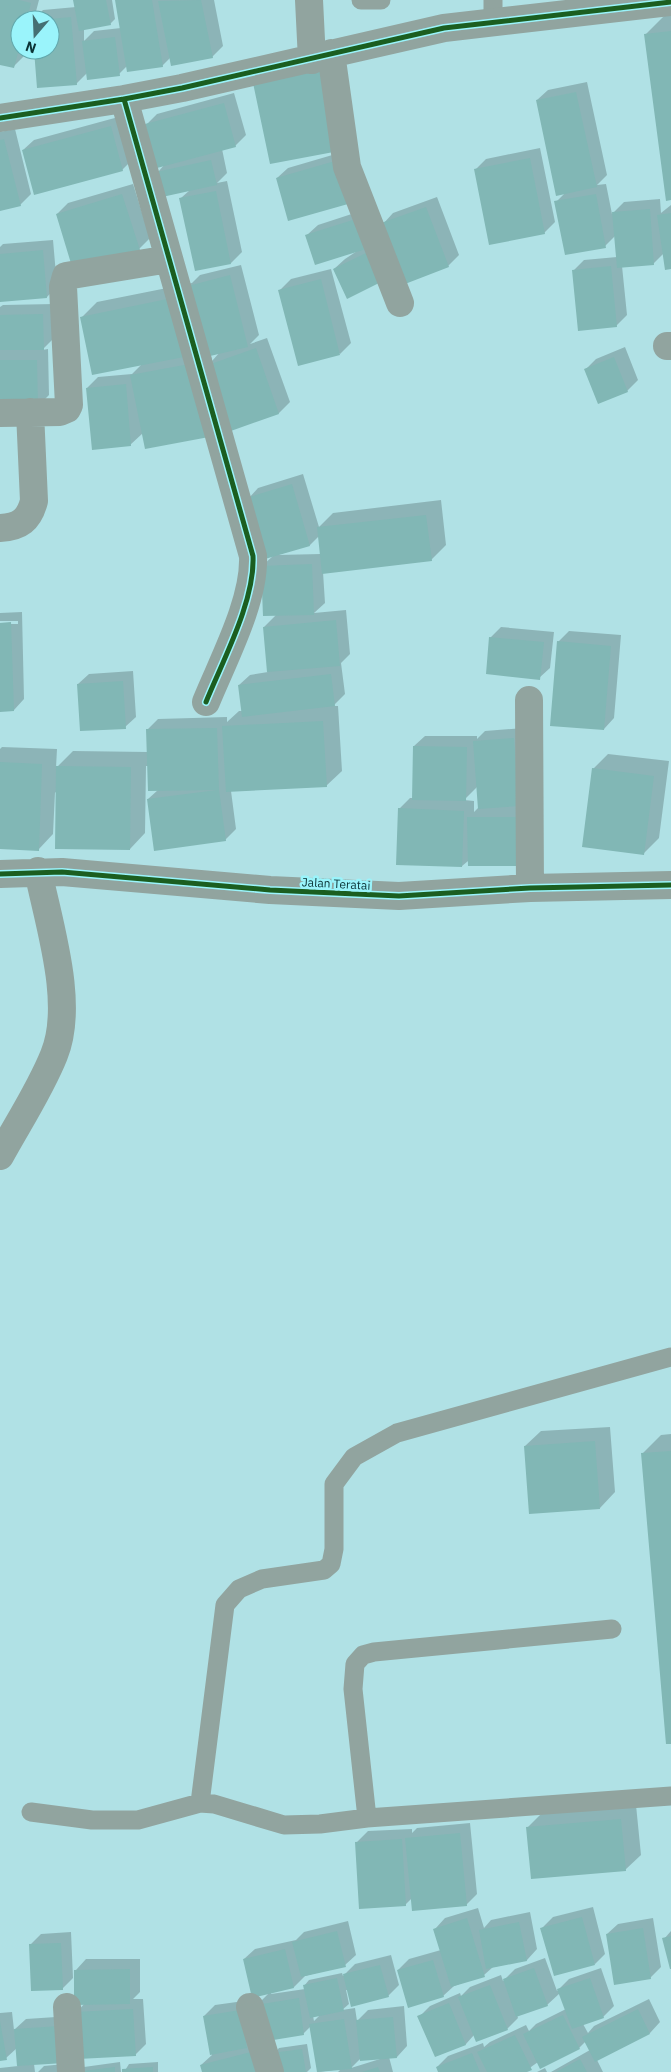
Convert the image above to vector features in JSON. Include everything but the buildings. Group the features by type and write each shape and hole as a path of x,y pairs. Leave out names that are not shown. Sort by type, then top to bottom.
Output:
{"street":[{"path":"309,0 347,167 400,303"},
{"path":"0,118 124,99 321,57 444,28 493,11 671,2"},
{"path":"124,99 253,556 254,570 246,602 206,702"},
{"path":"0,412 64,411 70,401 63,286 66,276 169,259"},
{"path":"0,528 20,524 30,515 34,501 30,412"},
{"path":"529,700 530,888"},
{"path":"0,1156 54,1055 62,1018 63,995 38,872"},
{"name":"Jalan Teratai","path":"0,874 38,872 351,895 399,896 530,888 671,884"},
{"path":"67,2007 71,2072"},
{"path":"250,2007 270,2072"}],"lane":[{"path":"361,0 381,0"},
{"path":"200,1803 225,1605 239,1589 262,1579 324,1570 331,1564 334,1549 334,1484 354,1457 397,1433 671,1357"},
{"path":"367,1818 354,1689 354,1664 357,1659 374,1652 612,1629"},
{"path":"31,1812 92,1820 138,1820 200,1803 214,1804 284,1825 320,1824 367,1818 671,1796"}],"cycle path":[{"path":"0,118 182,88 444,28 671,2"},
{"path":"124,99 253,556 249,592 237,630 206,702"},
{"path":"0,874 62,872 270,890 399,896 530,888 671,885"}]}
